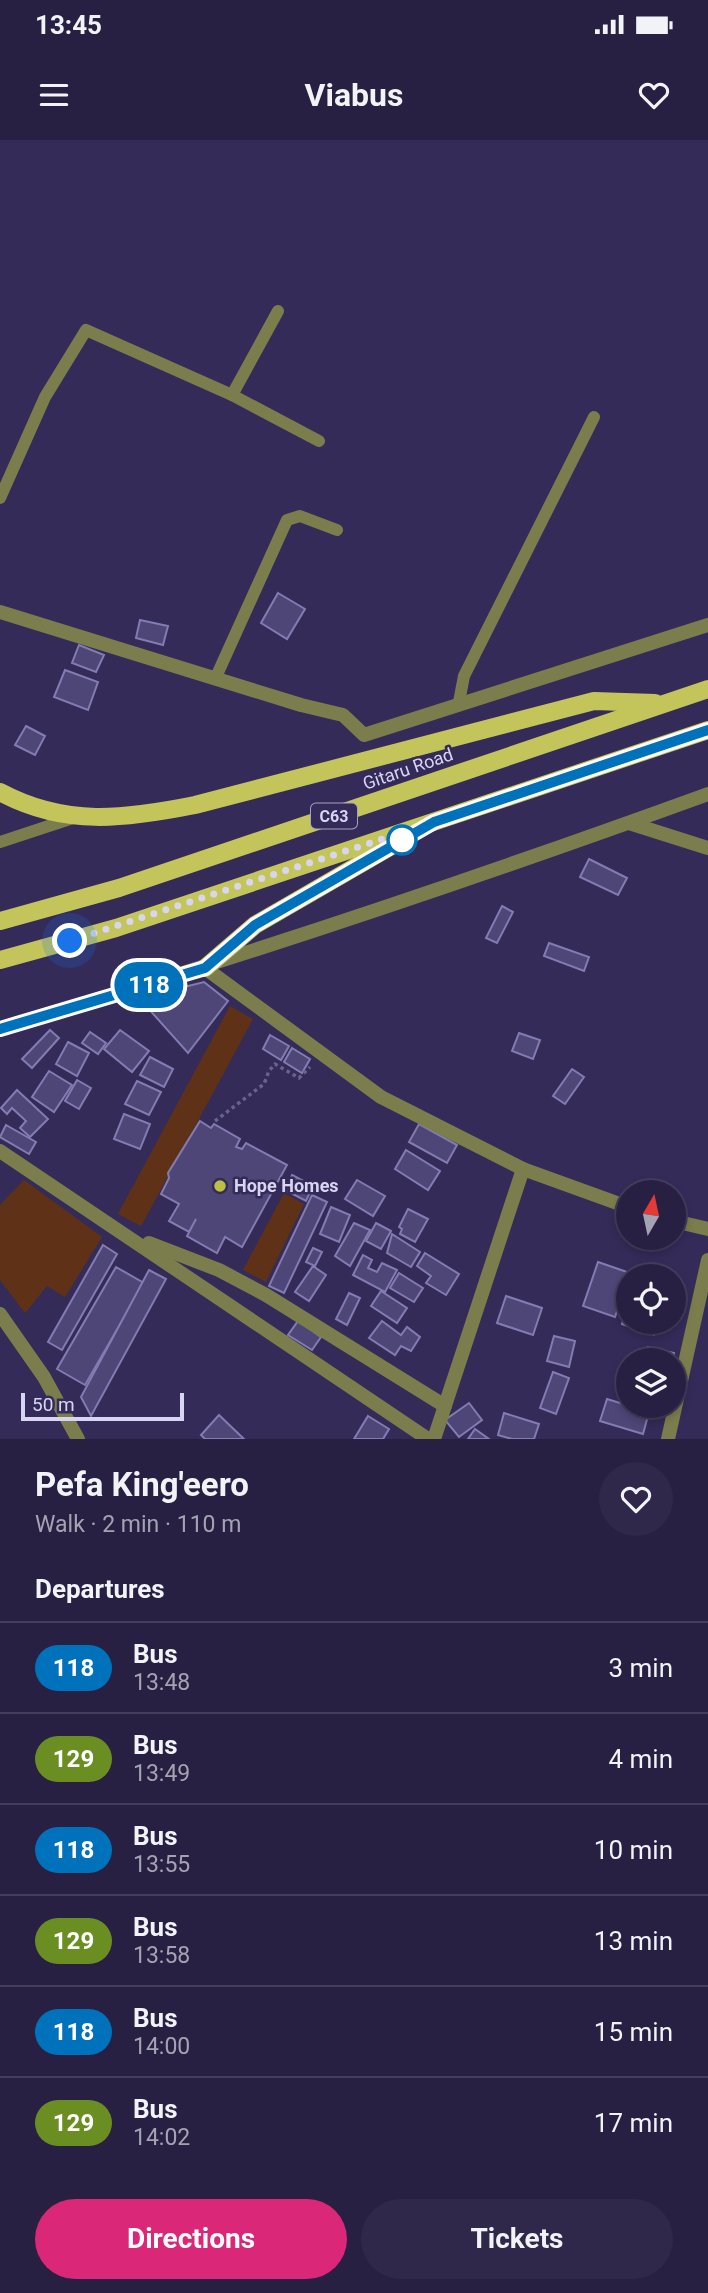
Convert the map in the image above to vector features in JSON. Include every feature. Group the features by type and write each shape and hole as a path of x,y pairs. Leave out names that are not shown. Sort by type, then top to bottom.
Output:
{"main road":[{"name":"Gitaru Road","path":"0,921 119,888 708,689"},
{"path":"0,792 20,803 73,818 136,817 195,805 594,701 665,704"},
{"name":"C63","path":"0,960 116,928 708,730"},
{"path":"205,968 255,925 434,822"}],"street":[{"path":"0,612 301,705 343,715 364,735 460,702 708,625"},
{"path":"0,1029 205,968 437,891 708,794"},
{"path":"629,823 708,848"},
{"path":"205,968 381,1097 523,1169 616,1203"},
{"path":"0,1151 428,1439"},
{"path":"434,1439 523,1169"},
{"path":"686,1224 708,1229"},
{"path":"122,1233 219,1270 266,1295 445,1406"},
{"path":"668,1439 708,1260"},
{"path":"0,1314 44,1377 78,1439"}],"lane":[{"path":"232,396 278,311"},
{"path":"0,498 45,397 86,330 232,396 319,441"},
{"path":"460,702 464,677 594,417"},
{"path":"216,677 287,520 300,516 337,530"},
{"path":"0,842 73,818"}],"path":[{"path":"215,1121 264,1084 268,1071 275,1064 299,1078 311,1067"}],"shaded area":[{"path":"230,1006 253,1019 141,1226 118,1214"},
{"path":"24,1180 102,1237 65,1297 47,1286 25,1313 0,1280 0,1205"},
{"path":"284,1193 304,1204 266,1282 243,1270"}],"building":[{"path":"278,593 305,609 287,639 261,623"},
{"path":"140,620 168,626 163,645 136,638"},
{"path":"79,645 104,655 96,672 72,663"},
{"path":"65,670 98,682 88,710 54,697"},
{"path":"26,726 45,736 35,755 15,745"},
{"path":"589,859 627,878 618,895 580,877"},
{"path":"502,906 513,912 497,943 486,938"},
{"path":"549,943 589,957 584,971 544,956"},
{"path":"204,982 228,1001 188,1053 147,1007 160,993"},
{"path":"50,1030 59,1038 32,1068 22,1059"},
{"path":"120,1030 149,1051 132,1072 104,1049"},
{"path":"90,1032 106,1043 98,1054 82,1043"},
{"path":"519,1033 540,1040 533,1059 512,1051"},
{"path":"270,1035 289,1046 281,1060 263,1049"},
{"path":"68,1042 89,1053 77,1076 56,1064"},
{"path":"292,1048 310,1059 302,1073 284,1062"},
{"path":"150,1057 173,1069 164,1087 140,1075"},
{"path":"572,1069 584,1077 565,1104 553,1096"},
{"path":"49,1071 72,1085 54,1112 32,1097"},
{"path":"77,1080 91,1088 79,1109 65,1101"},
{"path":"137,1081 161,1092 149,1115 125,1104"},
{"path":"17,1090 48,1119 30,1137 20,1128 26,1121 12,1108 7,1114 1,1108"},
{"path":"124,1114 150,1124 140,1149 114,1139"},
{"name":"Hope Homes","path":"200,1121 211,1128 214,1124 240,1139 236,1147 242,1149 246,1143 287,1165 242,1247 225,1237 217,1253 187,1236 196,1219 189,1232 169,1221 179,1204 161,1194 169,1178 168,1173"},
{"path":"419,1124 457,1145 447,1163 409,1142"},
{"path":"6,1125 36,1142 29,1154 0,1137"},
{"path":"406,1150 440,1171 428,1190 395,1169"},
{"path":"292,1175 313,1186 306,1201 285,1190"},
{"path":"357,1180 385,1196 373,1216 345,1199"},
{"path":"312,1195 327,1202 284,1293 269,1286"},
{"path":"331,1207 350,1215 339,1242 320,1234"},
{"path":"408,1209 428,1219 415,1242 400,1234 402,1229 399,1227"},
{"path":"354,1223 370,1230 350,1266 335,1256"},
{"path":"376,1223 391,1231 381,1249 366,1241"},
{"path":"392,1234 420,1252 411,1267 387,1253"},
{"path":"103,1245 117,1254 62,1350 48,1342"},
{"path":"313,1248 322,1252 315,1266 306,1262"},
{"path":"425,1253 459,1274 446,1295 426,1283 431,1276 417,1266"},
{"path":"363,1255 372,1260 368,1268 377,1272 382,1263 397,1270 385,1292 353,1275"},
{"path":"598,1262 616,1268 615,1317 583,1306"},
{"path":"313,1266 326,1275 309,1301 295,1292"},
{"path":"116,1267 144,1283 85,1385 57,1369"},
{"path":"149,1270 166,1279 91,1416 81,1397"},
{"path":"399,1273 423,1288 414,1302 390,1288"},
{"path":"381,1291 407,1308 397,1323 371,1306"},
{"path":"349,1293 360,1298 347,1325 336,1319"},
{"path":"506,1296 542,1308 533,1335 497,1323"},
{"path":"298,1321 321,1337 312,1350 288,1335"},
{"path":"382,1321 401,1335 407,1327 420,1337 411,1351 401,1346 395,1355 369,1338"},
{"path":"554,1336 575,1341 569,1367 547,1361"},
{"path":"553,1372 569,1378 556,1414 540,1408"},
{"path":"607,1399 616,1402 616,1418 647,1418 643,1434 600,1421"},
{"path":"469,1403 482,1420 459,1437 445,1420"},
{"path":"504,1413 539,1424 534,1439 512,1439 498,1435"},
{"path":"219,1415 244,1439 205,1439 201,1435"},
{"path":"368,1416 389,1429 383,1439 354,1439"},
{"path":"475,1429 489,1439 468,1439"}],"bus line":[{"name":"118","path":"0,1029 205,968 255,925 434,822 708,730"}],"place":[{"name":"Hope Homes","path":"220,1186"}],"route":[{"path":"70,941 407,831 402,840"}]}
